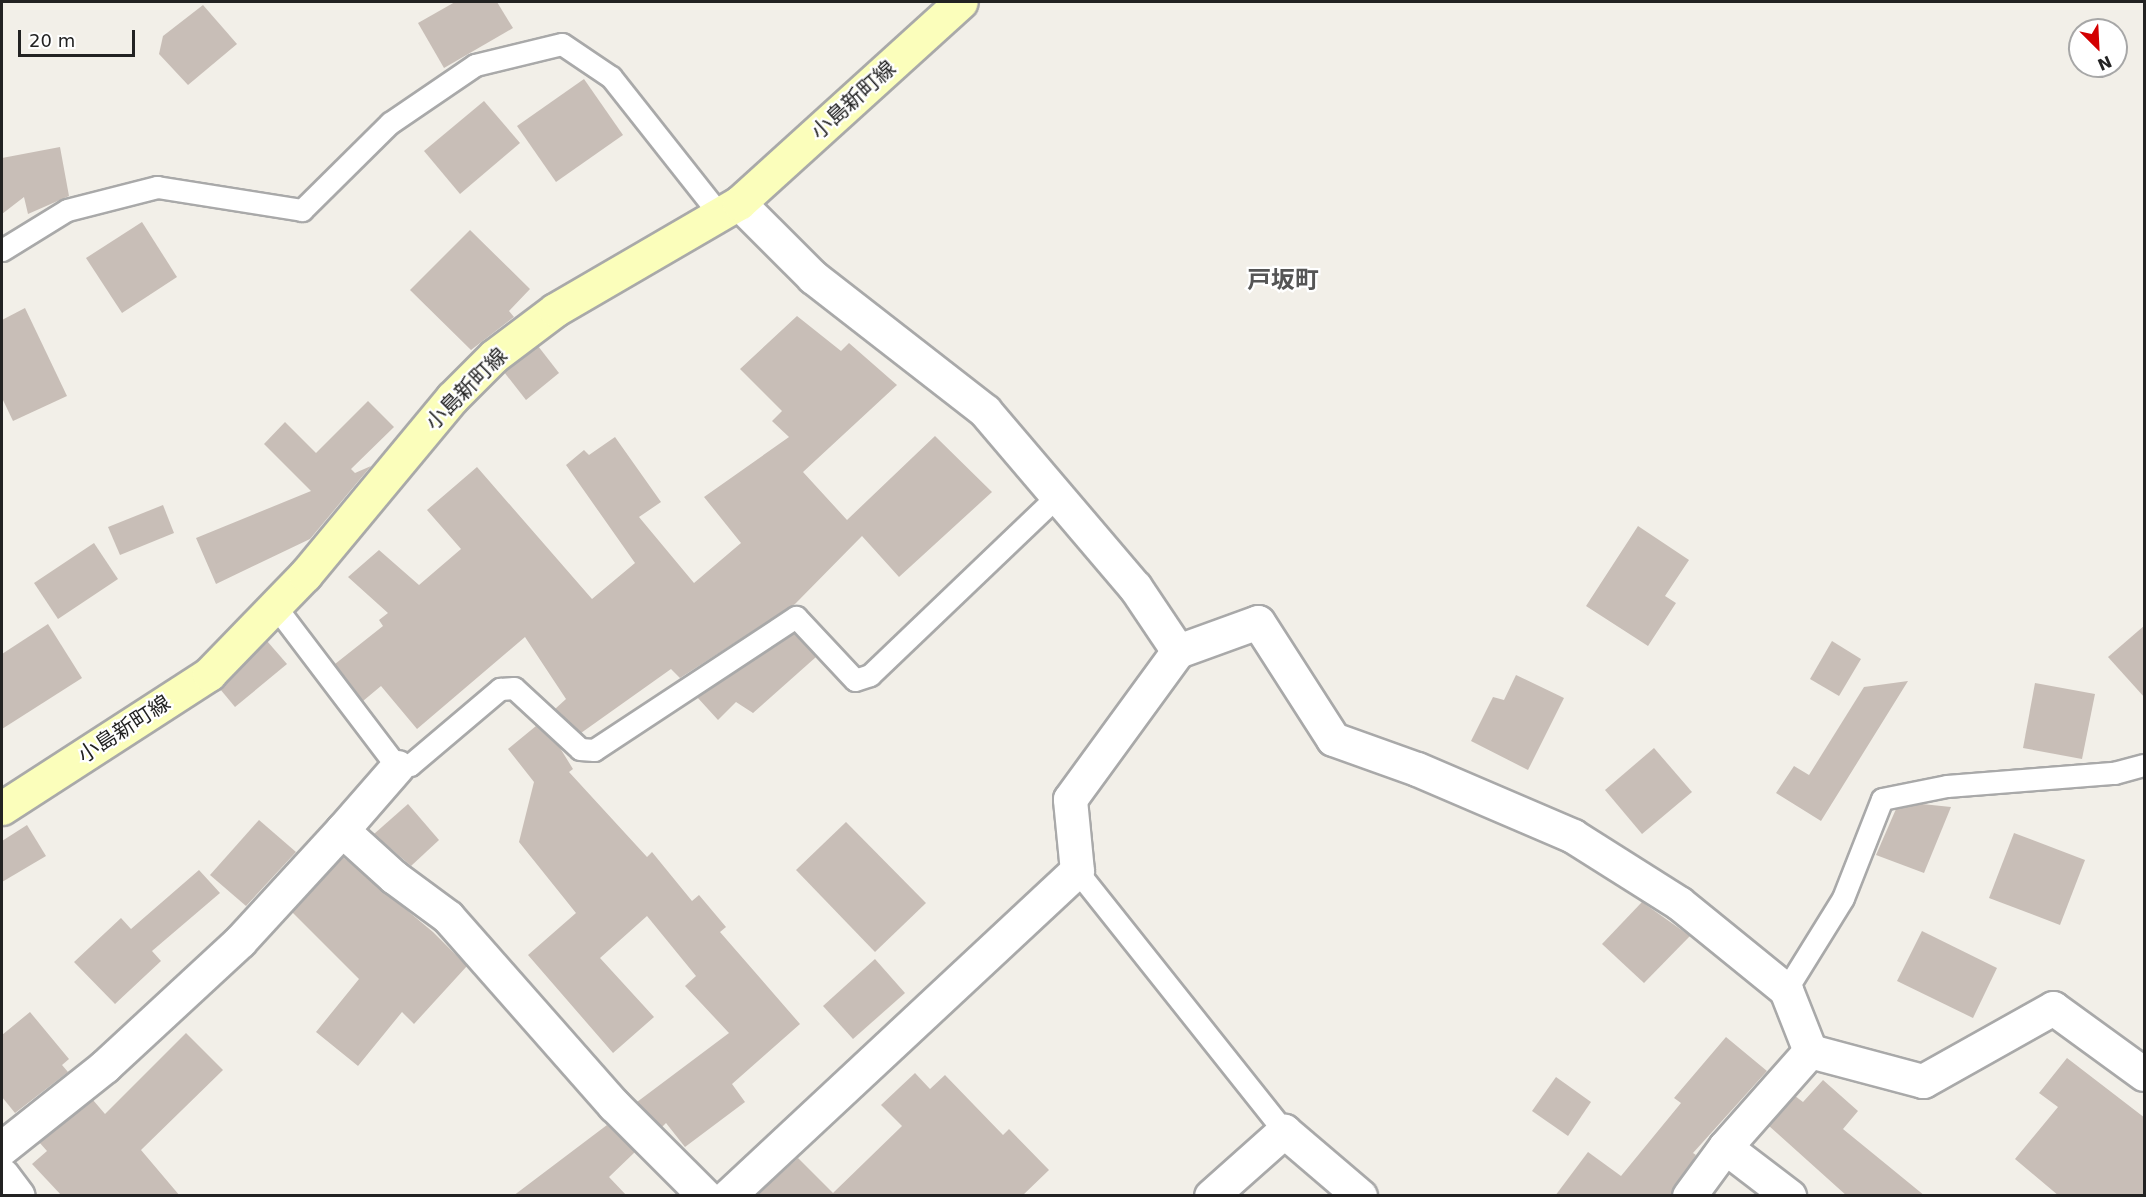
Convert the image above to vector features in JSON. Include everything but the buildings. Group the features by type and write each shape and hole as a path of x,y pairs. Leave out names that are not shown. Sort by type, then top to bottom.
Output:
{"main road":[{"name":"小島新町線","path":"2,808 209,674 275,606 452,398 494,356 555,310 730,209 961,2"}],"street":[{"path":"730,209 985,411 1135,587 1178,651"},
{"path":"728,1196 1077,871 1070,799 1178,651 1258,622 1333,739 1573,836 1679,903 1786,990 1810,1051"},
{"path":"2,1148 105,1066 240,941 397,767"},
{"path":"342,830 394,877 448,918 606,1096 705,1196"},
{"path":"1810,1051 1923,1081 2053,1008 2145,1074"},
{"path":"1689,1196 1725,1147 1810,1051"},
{"path":"1211,1196 1284,1131 1360,1196"},
{"path":"1725,1147 1789,1196"},
{"path":"2,1175 18,1196"}],"lane":[{"path":"2,250 67,210 157,187 302,210 390,123 475,65 562,44 611,77 730,209"},
{"path":"275,606 397,767 410,765 500,689 514,688 580,749 594,750 796,617 855,680 870,675 1056,497"},
{"path":"1786,990 1843,898 1882,800 1947,786 2114,773 2145,765"},
{"path":"1077,871 1284,1131"}],"district":[{"name":"戸坂町","path":"1283,281"}]}
